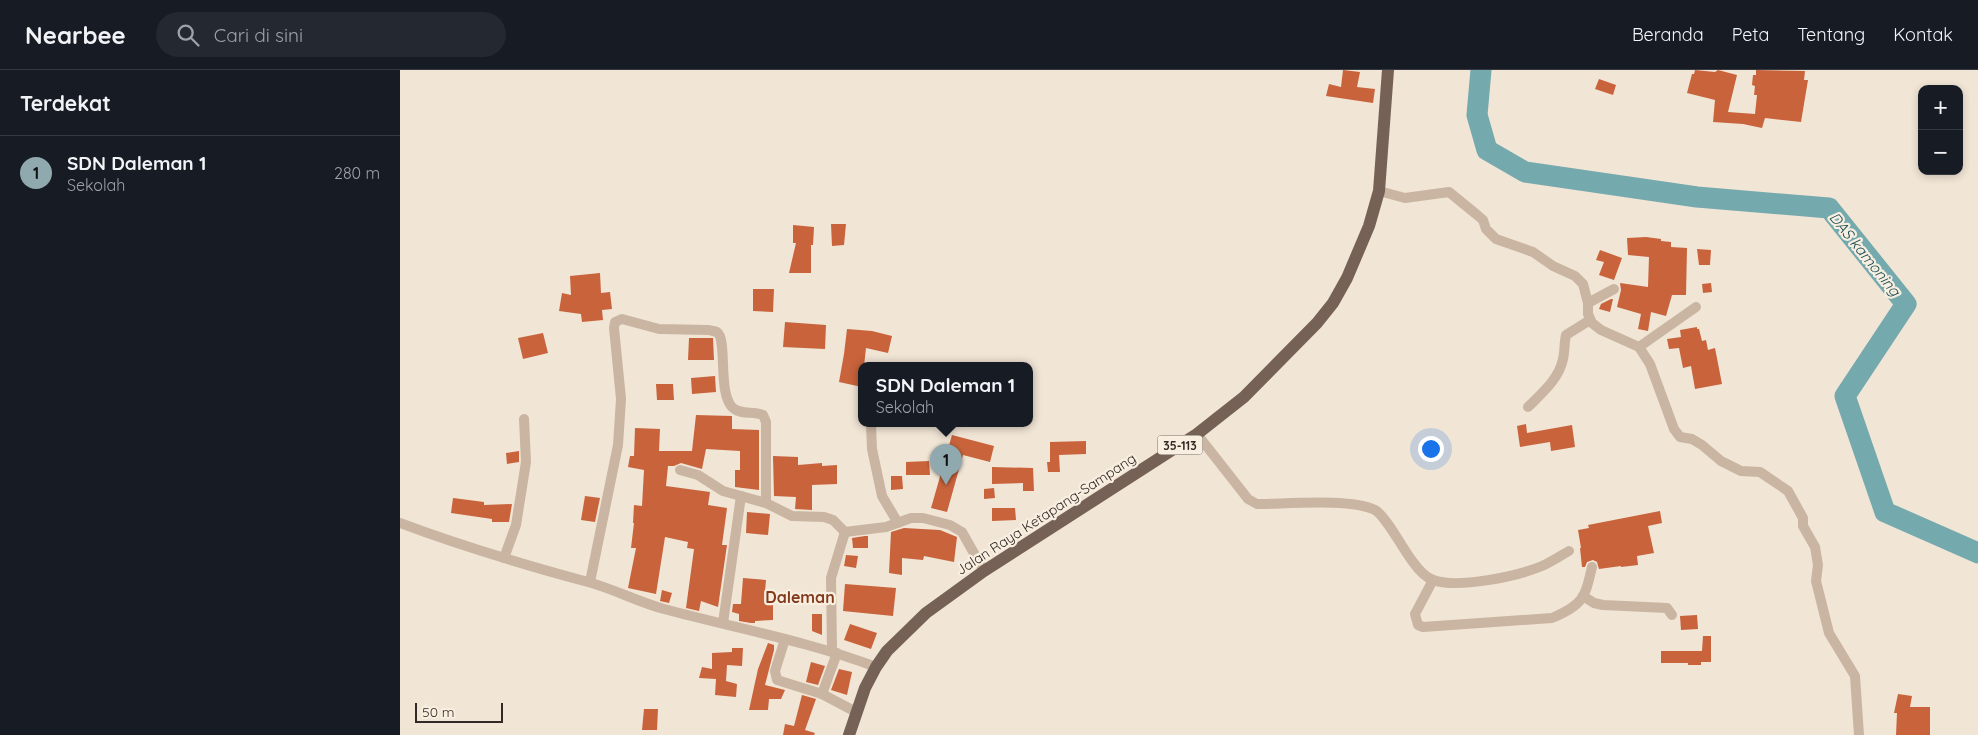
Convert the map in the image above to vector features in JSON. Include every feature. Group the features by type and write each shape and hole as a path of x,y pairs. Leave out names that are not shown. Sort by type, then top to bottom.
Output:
{"main road":[{"name":"Jalan Raya Ketapang-Sampang","path":"848,735 865,688 876,667 887,651 926,613 984,570 1197,434 1244,397 1317,323 1333,303 1358,252 1379,191 1388,70"}],"street":[{"path":"1379,191 1405,198 1450,192 1483,220 1486,229 1496,239 1533,252 1553,266 1575,276 1583,284 1590,320 1601,330 1639,347 1650,364 1674,429 1680,437 1692,439 1721,461 1741,471 1760,472 1788,490 1802,518 1803,526 1815,547 1818,565 1816,581 1829,633 1855,676 1860,735"},
{"path":"1588,303 1614,289"},
{"path":"1639,347 1696,306"},
{"path":"590,582 618,444 621,399 614,328 615,322 622,318 660,329 709,330 717,332 720,337 727,402 734,409 742,413 755,412 763,415 766,422 766,503"},
{"path":"1528,407 1549,386 1559,369 1563,360 1566,335 1590,320"},
{"path":"504,558 516,525 526,462 524,419"},
{"path":"871,427 872,449 882,496 898,523"},
{"path":"1197,434 1241,493 1257,504 1321,503 1360,506 1376,511 1413,562 1433,580 1455,583 1502,578 1542,566 1569,551"},
{"path":"680,470 698,475 723,491 766,503 792,516 824,517 833,520 845,532"},
{"path":"723,624 741,496"},
{"path":"845,532 886,526 911,518 923,518 958,528 984,570"},
{"path":"400,523 439,538 590,582 662,608 835,652 876,667"},
{"path":"822,694 835,652 831,578 845,532"},
{"path":"1433,580 1415,614 1418,625 1423,627 1552,618 1571,610 1583,596 1592,567"},
{"path":"1583,596 1594,603 1603,605 1666,608 1672,615"},
{"path":"785,639 775,672 777,680 822,694 856,712"}],"building":[{"path":"1343,70 1360,72 1357,87 1375,89 1373,103 1326,96 1329,84 1341,87"},
{"path":"1695,70 1715,72 1718,70 1737,75 1728,112 1755,114 1757,95 1754,95 1755,86 1752,85 1753,75 1756,75 1756,70 1805,71 1804,80 1808,80 1801,122 1765,118 1762,128 1743,124 1713,122 1715,100 1687,93 1692,74 1694,74"},
{"path":"1599,79 1616,85 1613,95 1595,89"},
{"path":"831,224 846,224 844,245 832,246"},
{"path":"793,225 814,227 813,245 811,245 811,273 789,273 796,243 793,243"},
{"path":"1646,237 1671,242 1671,247 1687,248 1686,295 1672,295 1666,316 1651,312 1648,331 1638,329 1641,314 1617,307 1621,290 1620,283 1648,287 1649,257 1628,255 1627,238"},
{"path":"1697,249 1711,250 1710,265 1699,265"},
{"path":"1600,250 1622,258 1614,280 1599,275 1604,262 1596,260"},
{"path":"600,273 601,293 610,292 612,309 602,310 603,320 582,322 581,314 559,311 562,293 571,295 570,276"},
{"path":"1711,283 1712,292 1703,293 1702,284"},
{"path":"753,289 774,289 773,312 753,311"},
{"path":"1613,299 1610,312 1599,309 1601,304"},
{"path":"785,322 826,325 825,349 783,347"},
{"path":"1697,327 1702,341 1706,340 1708,350 1715,348 1722,384 1695,389 1691,366 1683,368 1679,348 1669,349 1667,339 1681,337 1680,330"},
{"path":"847,329 872,331 892,336 888,353 866,348 864,362 858,362 858,386 839,382"},
{"path":"543,333 548,353 523,359 518,338"},
{"path":"689,338 713,338 714,360 688,360"},
{"path":"715,376 716,392 692,394 691,378"},
{"path":"656,384 673,384 674,400 657,400"},
{"path":"696,415 732,416 732,429 759,430 759,490 735,487 735,470 740,470 740,451 706,449 702,469 681,463 668,466 666,486 710,492 708,505 727,508 722,545 727,545 718,607 701,601 699,611 686,608 694,549 687,548 688,542 665,537 656,594 628,588 636,548 631,548 634,505 642,506 644,470 628,467 630,456 634,456 635,428 660,429 659,451 692,451"},
{"path":"1526,424 1527,433 1572,425 1575,447 1551,451 1550,442 1520,447 1517,426"},
{"path":"952,435 994,446 990,462 963,455 947,512 931,508"},
{"path":"1086,441 1086,454 1059,455 1060,472 1048,472 1047,462 1050,462 1050,442"},
{"path":"519,451 519,462 507,464 506,453"},
{"path":"773,456 798,457 798,465 822,463 822,466 837,465 837,484 812,485 812,510 795,509 796,497 774,496"},
{"path":"929,461 930,475 906,475 906,462"},
{"path":"992,467 1033,468 1034,491 1023,491 1023,483 992,484"},
{"path":"891,476 902,476 903,489 891,490"},
{"path":"994,488 995,498 984,499 984,489"},
{"path":"585,496 600,498 595,522 581,520"},
{"path":"453,498 484,502 484,505 512,504 509,522 492,522 492,519 451,513"},
{"path":"992,508 1015,508 1016,520 992,521"},
{"path":"1660,511 1662,523 1648,526 1654,553 1637,556 1638,565 1599,569 1597,562 1593,560 1587,562 1585,567 1582,567 1578,530 1589,528 1588,525"},
{"path":"747,512 770,514 768,535 746,533"},
{"path":"904,528 940,530 957,537 954,562 924,556 923,560 902,558 902,575 889,573 891,532"},
{"path":"868,536 868,548 853,548 852,538"},
{"path":"846,555 858,556 856,568 844,566"},
{"path":"743,578 766,580 764,602 773,602 773,620 755,621 755,623 739,621 739,614 732,612 733,604 741,604"},
{"path":"845,584 896,588 893,616 843,611"},
{"path":"662,590 672,593 669,603 660,601"},
{"path":"812,614 822,614 822,635 812,631"},
{"path":"1697,615 1698,629 1681,630 1680,616"},
{"path":"850,624 877,633 871,649 844,640"},
{"path":"1703,636 1711,636 1711,662 1701,662 1701,665 1661,663 1661,651 1702,651"},
{"path":"768,643 774,645 774,650 765,685 785,690 781,699 769,699 768,710 749,710 758,669"},
{"path":"732,648 743,648 742,666 727,665 726,681 737,684 736,697 715,695 716,679 699,678 702,667 712,669 712,653 732,652"},
{"path":"811,662 825,666 818,685 806,682"},
{"path":"839,669 852,672 847,695 831,690"},
{"path":"1898,694 1912,696 1910,707 1930,707 1930,735 1896,735 1897,713 1894,713"},
{"path":"802,695 816,699 805,730 815,733 814,735 783,735 785,724 794,726"},
{"path":"644,709 658,709 657,730 642,730"}],"waterway":[{"name":"DAS kamoning","path":"1481,70 1477,115 1487,150 1525,172 1697,197 1829,208 1906,304 1845,396 1885,512 1978,553"}],"place":[{"name":"SDN Daleman 1","path":"946,485"}],"district":[{"name":"Daleman","path":"800,597"}]}
